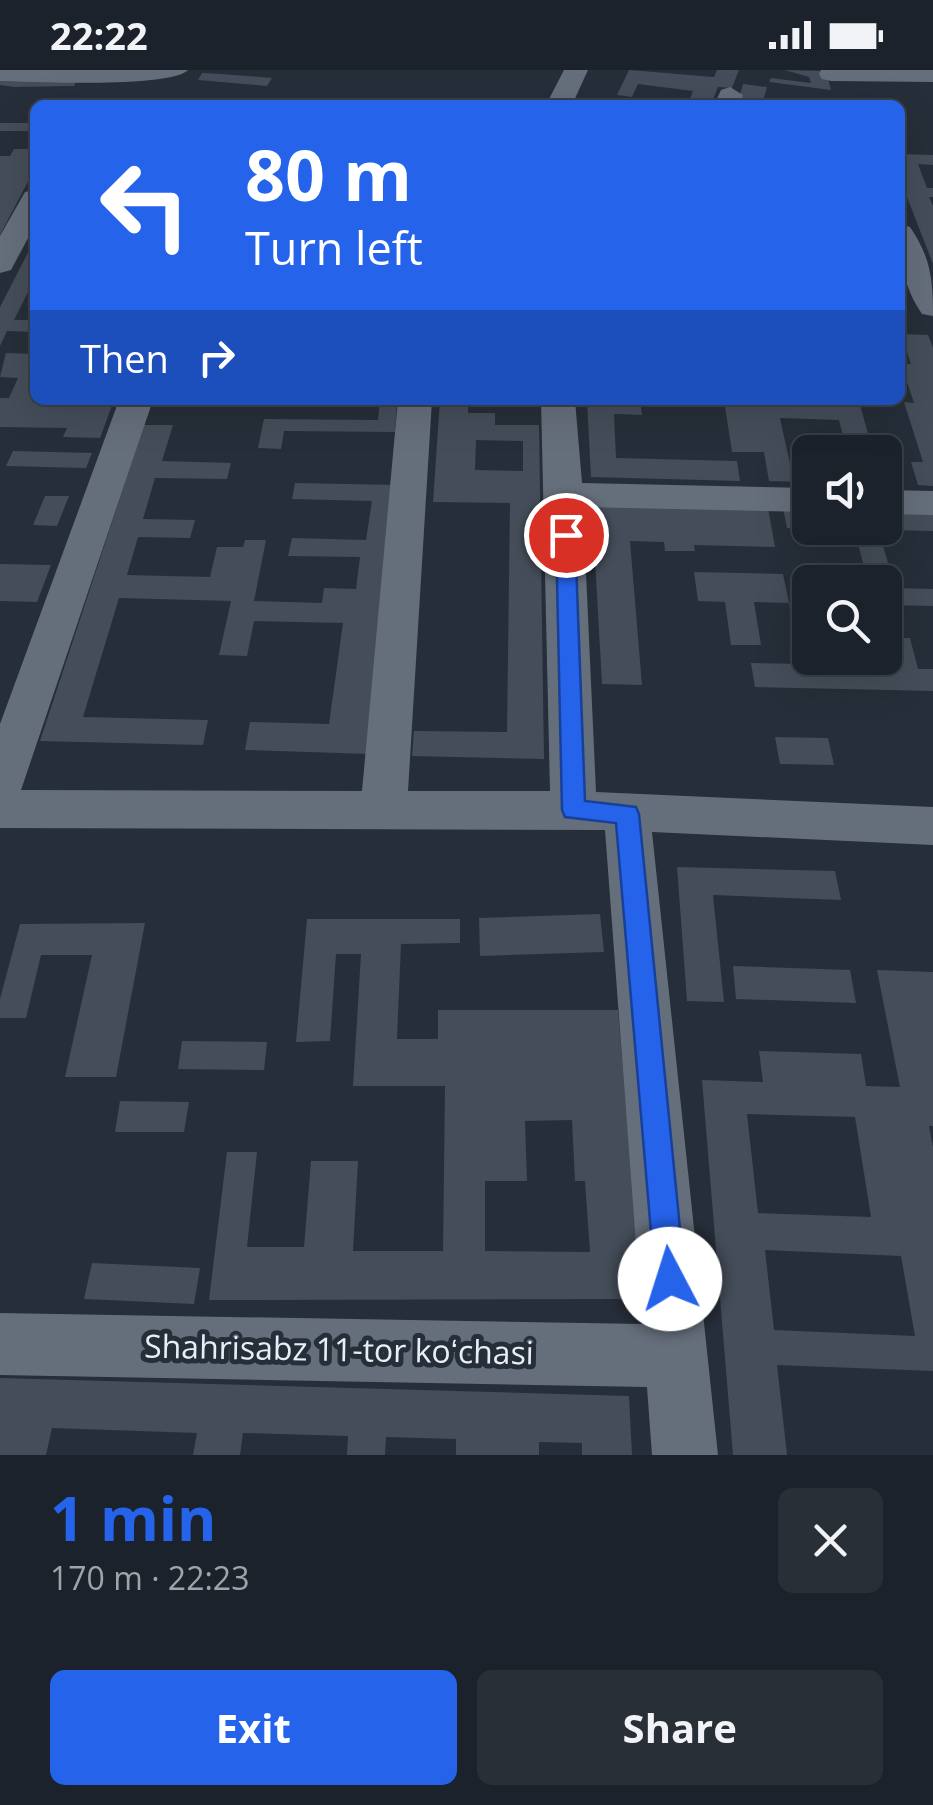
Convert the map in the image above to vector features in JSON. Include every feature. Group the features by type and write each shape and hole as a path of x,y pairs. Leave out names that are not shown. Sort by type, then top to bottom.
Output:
{"street":[{"path":"0,74 101,75 176,70"},
{"path":"562,100 576,70"},
{"path":"842,100 830,72 933,75"},
{"path":"87,100 101,75"},
{"path":"0,264 30,207"},
{"path":"905,243 933,307"},
{"path":"0,786 134,405"},
{"path":"384,808 415,405"},
{"path":"558,405 564,495 600,812 677,1356 686,1455"},
{"path":"564,495 792,500"},
{"path":"902,502 933,503"},
{"path":"0,809 384,808 600,812 933,826"},
{"name":"Shahrisabz 11-tor koʻchasi","path":"0,1344 677,1356"}],"building":[{"path":"629,70 714,77 717,70 739,70 732,88 718,87 713,100 690,100 693,91 638,84 632,97 617,95"},
{"path":"785,70 826,71 831,90 769,82 771,78 811,83 809,77"},
{"path":"202,73 272,78 267,86 198,80"},
{"path":"0,78 77,79 74,86 15,87 0,85"},
{"path":"743,84 767,87 764,98 774,100 738,100"},
{"path":"0,123 30,123 30,131 0,131"},
{"path":"14,149 30,149 30,178 0,235 0,156 10,156"},
{"path":"905,154 933,155 933,165 918,164 927,188 933,188 933,197 929,197 933,206 933,264 905,192"},
{"path":"30,249 30,288 14,320 30,320 30,332 7,331 0,346 0,307"},
{"path":"905,334 928,335 933,348 933,486 918,485 911,462 923,462 905,405 914,403 905,376 905,364 911,364"},
{"path":"6,353 30,354 30,405 112,405 100,438 63,437 67,428 0,427 0,398 9,398 18,378 0,377"},
{"path":"380,405 397,405 395,432 284,431 281,449 258,448 264,419 378,420"},
{"path":"440,405 468,405 468,413 495,413 495,425 539,425 544,759 412,756 414,731 507,732 510,503 433,502","holes":["476,440 523,441 523,471 475,470"]},
{"path":"587,405 641,405 642,415 614,414 616,458 737,461 740,481 591,477"},
{"path":"725,405 860,405 868,435 843,435 839,420 780,418 792,464 792,482 769,481 764,452 732,452"},
{"path":"144,425 173,425 162,461 231,463 227,479 155,478 143,519 195,520 190,538 138,537 127,575 210,577 217,547 243,547 245,540 266,540 254,601 322,603 324,588 356,589 360,557 288,556 292,538 366,540 372,501 292,499 295,483 399,485 370,754 245,750 250,722 329,724 343,623 254,621 247,656 219,655 231,601 119,598 83,717 208,720 203,745 40,741"},
{"path":"13,451 92,453 86,468 6,466"},
{"path":"45,496 69,496 57,526 33,525"},
{"path":"592,505 768,508 775,547 694,545 695,551 665,551 664,542 630,541 642,685 602,684"},
{"path":"783,508 792,508 792,528 787,528"},
{"path":"902,510 933,511 933,531 902,530"},
{"path":"858,545 883,545 888,565 864,565"},
{"path":"0,564 51,565 37,602 0,601"},
{"path":"694,572 783,574 789,603 754,602 761,645 731,645 725,602 698,601"},
{"path":"902,588 933,589 933,606 902,605"},
{"path":"902,638 910,638 918,669 933,669 933,691 755,687 751,663 792,664 792,675 902,675"},
{"path":"775,737 828,738 834,765 780,764"},
{"path":"677,867 835,871 841,900 713,895 724,1002 687,1001"},
{"path":"600,914 604,952 480,956 479,918"},
{"path":"307,919 460,919 460,943 401,944 397,1039 438,1039 438,1010 618,1010 642,1299 209,1300 227,1152 257,1152 247,1247 304,1247 311,1161 358,1161 353,1251 443,1251 445,1086 353,1086 361,954 336,954 330,1041 296,1042","holes":["572,1120 575,1181 585,1181 590,1252 485,1251 485,1181 527,1181 525,1121"]},
{"path":"145,923 116,1077 65,1077 92,955 41,955 26,1018 0,1018 0,999 20,924"},
{"path":"733,966 850,970 856,1003 736,999"},
{"path":"877,970 933,972 933,1126 929,1126 933,1147 933,1371 777,1365 787,1455 733,1455 702,1080 763,1082 759,1051 861,1054 866,1086 900,1087","holes":["747,1114 855,1117 871,1217 758,1213","765,1250 901,1256 915,1336 774,1330"]},
{"path":"182,1041 267,1042 264,1070 178,1069"},
{"path":"120,1101 189,1102 184,1132 115,1132"},
{"path":"92,1263 200,1268 194,1304 84,1299"},
{"path":"0,1378 629,1396 632,1455 582,1455 582,1443 539,1442 539,1455 456,1455 456,1439 386,1437 385,1455 347,1455 348,1436 243,1433 240,1455 193,1455 197,1433 52,1428 46,1455 0,1455"}],"route":[{"path":"566,535 574,810 627,814 670,1279"}]}
